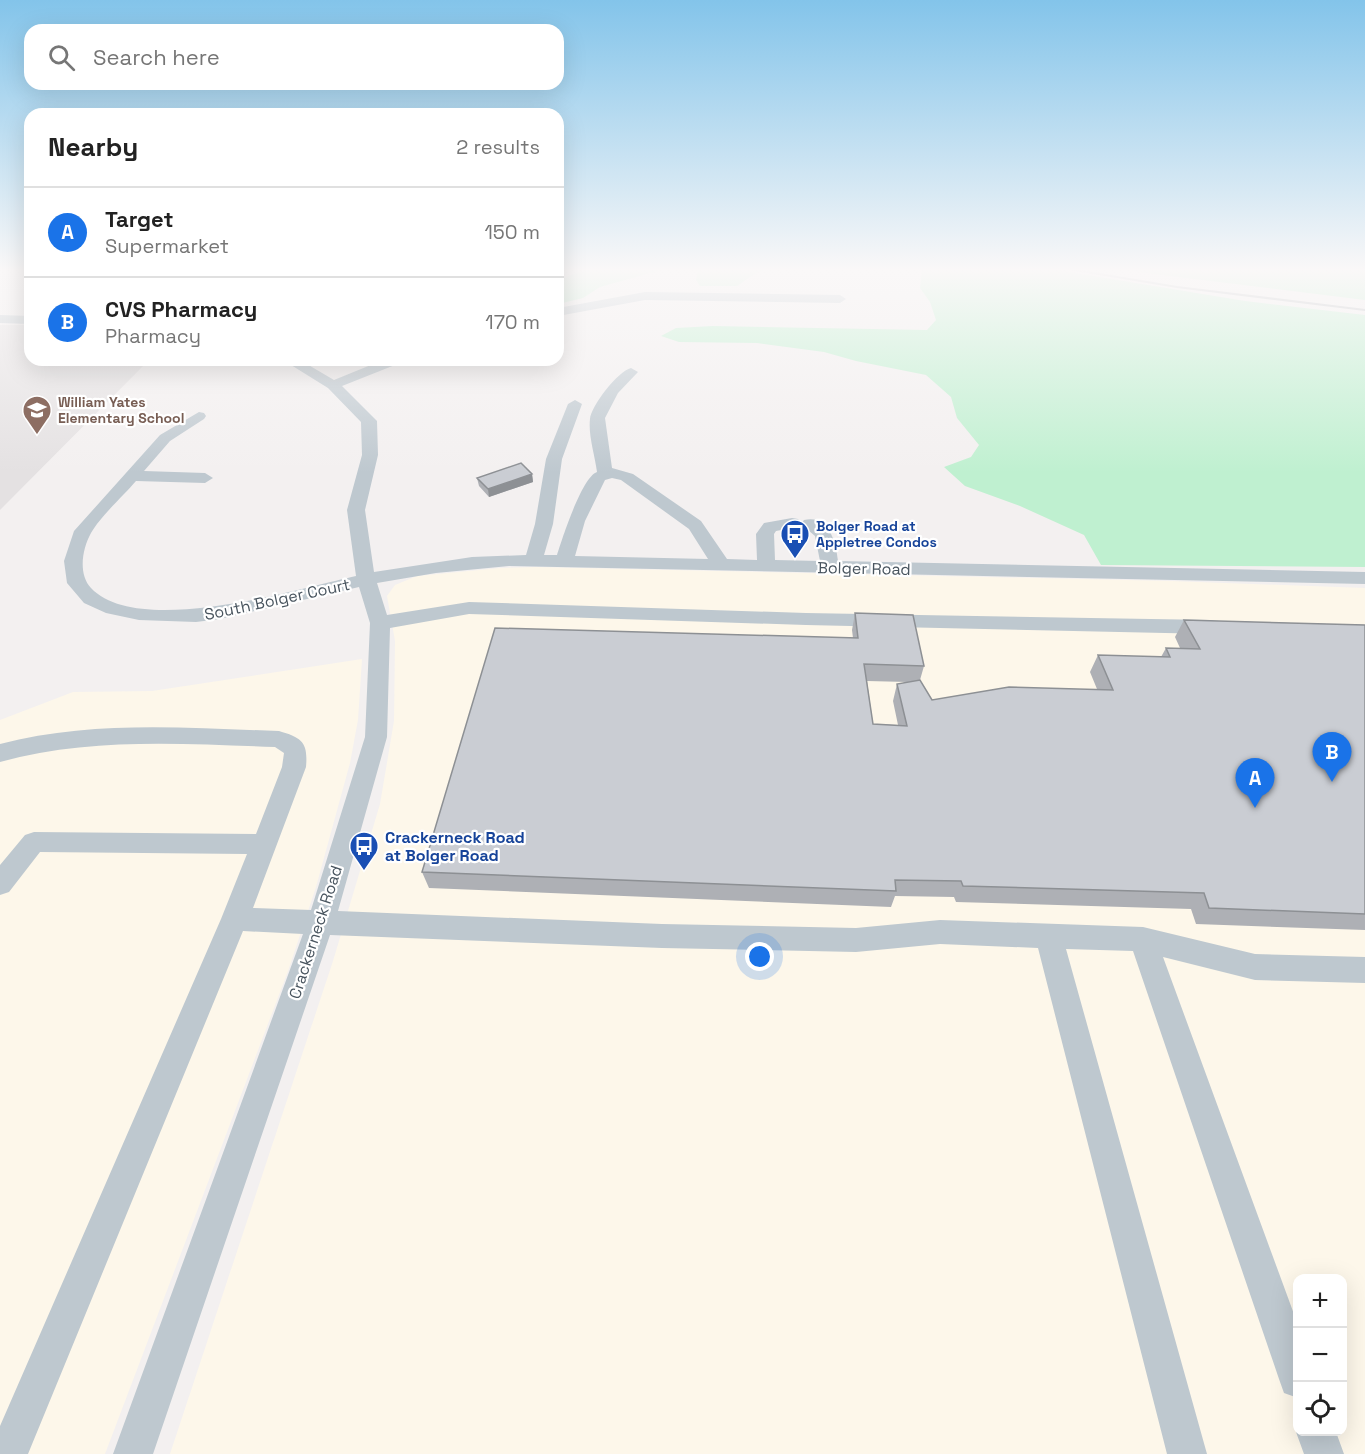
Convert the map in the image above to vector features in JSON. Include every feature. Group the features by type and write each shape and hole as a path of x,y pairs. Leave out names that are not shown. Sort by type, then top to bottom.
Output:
{"street":[{"name":"Crackerneck Road","path":"133,1454 321,922 376,737 380,623 366,580 356,510 370,455 369,421 333,384 301,366"},
{"path":"333,384 380,366"},
{"path":"605,473 597,418 612,391 631,372"},
{"path":"533,561 544,524 554,459 574,404"},
{"name":"South Bolger Court","path":"199,416 171,433 84,531 75,546 71,571 75,582 89,598 137,615 188,617 220,613 366,580"},
{"path":"564,562 576,520 598,477 605,473 627,477 695,525 721,565"},
{"path":"132,476 205,478"},
{"path":"766,566 765,534 770,527 801,523 818,526 824,533 830,568"},
{"name":"Bolger Road","path":"366,580 469,562 533,561 1365,578"},
{"path":"380,623 469,608 806,619 1234,627"},
{"path":"0,753 64,739 116,736 279,739 296,749 294,767 235,919 8,1454"},
{"path":"0,884 33,842 264,844"},
{"path":"235,919 822,940 855,940 940,932 1143,939 1256,967 1365,970"},
{"path":"1049,936 1187,1454"},
{"path":"1143,939 1293,1365"},
{"path":"1318,1436 1324,1454"}],"shaded area":[{"name":"William Yates Elementary School","path":"0,337 24,337 24,366 143,366 0,510"},
{"path":"536,567 1171,581 1365,588 1365,1454 170,1454 333,961 380,804 394,721 395,641 387,596 395,585 417,576"},
{"path":"362,659 358,720 350,763 316,887 288,971 105,1454 0,1454 0,720 73,692 152,691"}],"green space":[{"path":"664,337 1365,337 1365,567 1101,565 1084,535 1020,506 965,486 944,467 971,457 979,445 957,418 951,397 926,375 824,352 757,343 679,342"}],"building":[{"path":"521,463 532,474 488,489 477,478"},
{"path":"855,613 913,615 924,666 864,664 873,724 907,726 897,684 920,680 932,700 1009,687 1113,690 1098,655 1170,657 1166,648 1200,649 1184,620 1365,625 1365,914 1209,908 1204,893 963,886 961,881 895,880 896,891 422,872 495,628 858,638"}],"place":[{"name":"William Yates Elementary School","path":"37,436"},
{"name":"Bolger Road at Appletree Condos","path":"795,560"},
{"name":"CVS Pharmacy","path":"1332,782"},
{"name":"Target","path":"1255,808"},
{"name":"Crackerneck Road at Bolger Road","path":"364,872"}]}
